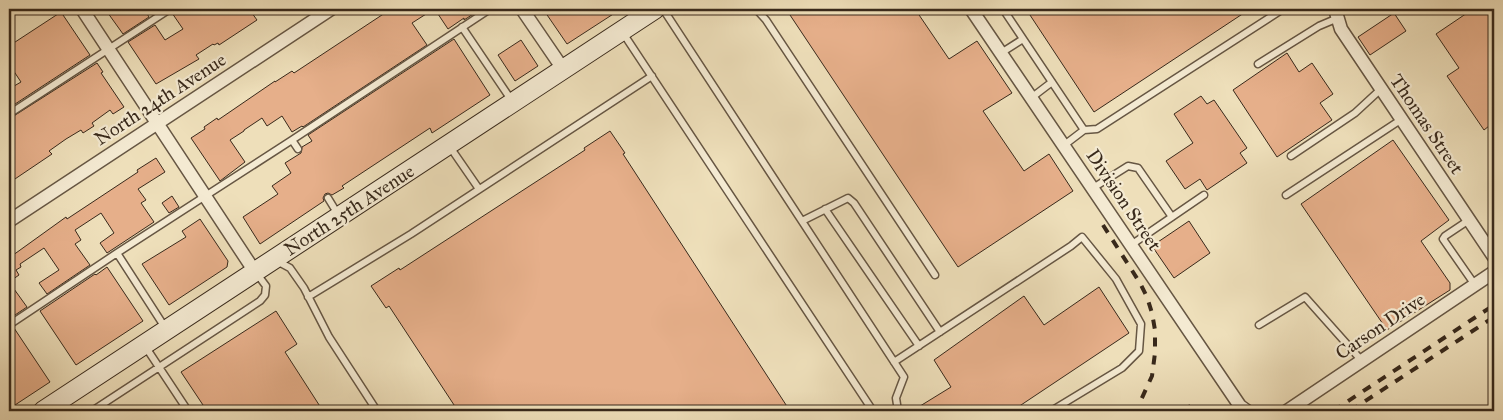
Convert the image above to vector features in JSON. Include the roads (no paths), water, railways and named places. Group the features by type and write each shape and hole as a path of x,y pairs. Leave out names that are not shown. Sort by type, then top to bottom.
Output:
{"main road":[{"name":"North 25th Avenue","path":"43,411 655,9"}],"street":[{"path":"82,9 255,272"},
{"name":"North 24th Avenue","path":"9,221 331,9"},
{"path":"522,9 563,70"},
{"name":"Division Street","path":"971,9 1240,406 1247,411"},
{"name":"Thomas Street","path":"1336,13 1341,28 1494,257"},
{"name":"Carson Drive","path":"1286,411 1494,272"}],"lane":[{"path":"9,114 170,9"},
{"path":"9,325 490,9"},
{"path":"663,9 904,377 896,398 898,411"},
{"path":"756,9 766,20 935,275"},
{"path":"1003,9 1084,130"},
{"path":"1063,146 1084,130 1097,129 1283,9"},
{"path":"1258,64 1319,26 1336,13"},
{"path":"462,27 513,102"},
{"path":"622,31 873,411"},
{"path":"1001,53 1023,39"},
{"path":"308,297 411,234 652,76"},
{"path":"1031,98 1052,82"},
{"path":"1292,156 1355,114 1381,89"},
{"path":"1286,194 1402,119"},
{"path":"292,140 298,149"},
{"path":"448,145 479,189"},
{"path":"1093,188 1128,166 1138,168 1172,217"},
{"path":"1131,245 1204,195"},
{"path":"328,198 339,217"},
{"path":"802,221 848,198 854,203 940,332"},
{"path":"825,210 919,346"},
{"path":"1469,220 1443,239 1475,285"},
{"path":"894,362 1082,237 1116,280 1141,324 1139,351 1122,368 1051,411"},
{"path":"117,254 167,330"},
{"path":"274,260 290,268 329,337 377,411"},
{"path":"92,411 260,301 266,295 266,286 255,272"},
{"path":"1259,325 1306,297 1362,361"},
{"path":"145,344 188,411"}],"railway":[{"path":"1103,225 1140,283 1152,313 1155,330 1152,376 1136,411"},
{"path":"1333,411 1494,305"},
{"path":"1350,411 1494,317"},
{"path":"1183,411 1192,405"}]}
